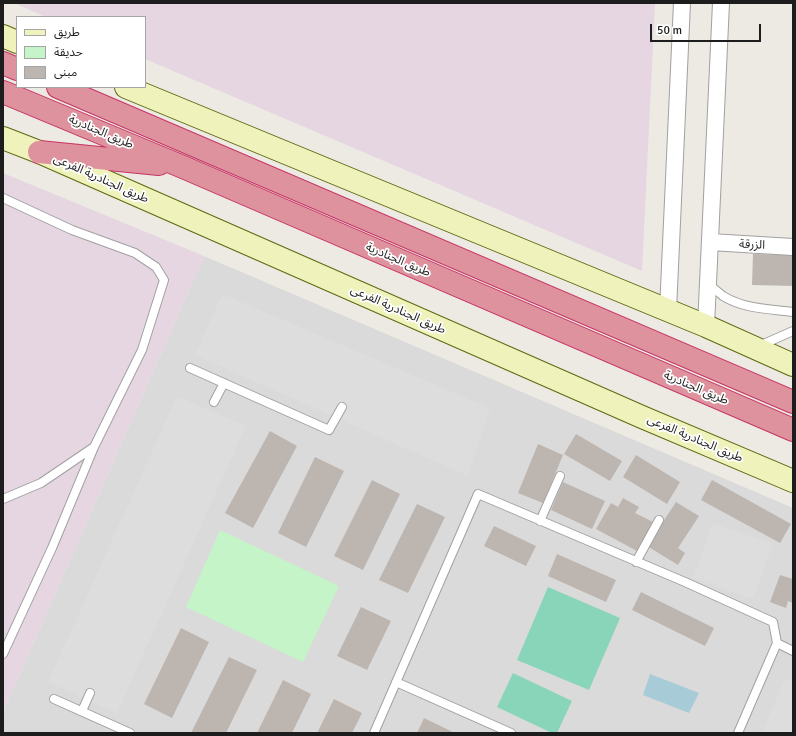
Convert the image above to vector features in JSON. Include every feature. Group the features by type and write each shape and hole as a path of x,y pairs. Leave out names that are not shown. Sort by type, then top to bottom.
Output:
{"highway":[{"path":"3,64 16,70"},
{"name":"طريق الجنادرية","path":"60,88 793,402"},
{"path":"97,88 192,145"},
{"name":"طريق الجنادرية","path":"3,92 182,167 793,430"},
{"path":"39,152 182,167"}],"street":[{"path":"668,310 682,3"},
{"path":"706,326 721,3"},
{"path":"3,36 16,42"},
{"path":"128,88 668,310 793,365"},
{"name":"طريق الجنادرية الفرعى","path":"3,138 39,152 642,417 793,480"},
{"name":"الزرقة","path":"710,242 793,247"}],"lane":[{"path":"3,198 72,230 135,253 156,267 164,280 142,350 94,447 52,548 3,654"},
{"path":"708,284 722,295 747,306 793,312"},
{"path":"753,348 793,331"},
{"path":"190,368 329,430 342,407"},
{"path":"214,402 224,383"},
{"path":"3,499 41,483 94,447"},
{"path":"540,521 560,476"},
{"path":"374,733 478,494 773,622 777,643 738,733"},
{"path":"636,562 659,520"},
{"path":"777,643 793,650"},
{"path":"396,682 511,733"},
{"path":"82,711 90,693"},
{"path":"54,699 130,733"}],"shaded area":[{"path":"14,3 655,3 642,271 146,59 146,16 44,16"},
{"path":"3,173 204,256 3,712"},
{"path":"204,256 793,508 793,733 3,733 3,712"},
{"path":"222,294 490,408 468,476 195,355"},
{"path":"177,396 246,426 117,713 48,682"},
{"path":"713,523 773,544 753,599 693,578"},
{"path":"785,678 793,681 793,733 762,733"}],"green space":[{"path":"220,530 339,586 303,662 186,607"},
{"path":"548,587 620,618 589,690 517,660"},
{"path":"513,673 572,701 557,733 552,733 497,707"}],"water":[{"path":"650,674 699,693 689,713 643,695"}],"building":[{"path":"753,254 793,255 793,286 752,285"},
{"path":"270,431 297,446 253,528 225,513"},
{"path":"576,434 622,461 610,481 564,454"},
{"path":"538,444 563,455 543,503 518,493"},
{"path":"636,455 680,482 667,504 623,477"},
{"path":"315,457 344,471 306,547 278,533"},
{"path":"372,480 400,494 363,570 334,556"},
{"path":"712,480 791,524 780,543 701,500"},
{"path":"563,482 605,501 592,529 551,510"},
{"path":"623,498 639,507 635,513 653,522 637,551 596,529 611,503 618,507"},
{"path":"676,502 699,516 678,548 685,553 678,565 647,546"},
{"path":"417,504 445,517 408,593 379,580"},
{"path":"494,526 536,546 526,566 484,546"},
{"path":"557,554 616,580 606,602 548,576"},
{"path":"780,575 793,579 793,603 788,601 786,608 770,602"},
{"path":"641,592 714,628 705,646 632,610"},
{"path":"361,607 391,621 367,670 337,656"},
{"path":"181,628 209,642 172,718 144,704"},
{"path":"229,657 257,670 226,733 191,733"},
{"path":"283,680 311,694 292,733 257,733"},
{"path":"334,699 362,713 352,733 317,733"},
{"path":"424,718 455,733 417,733"}]}
